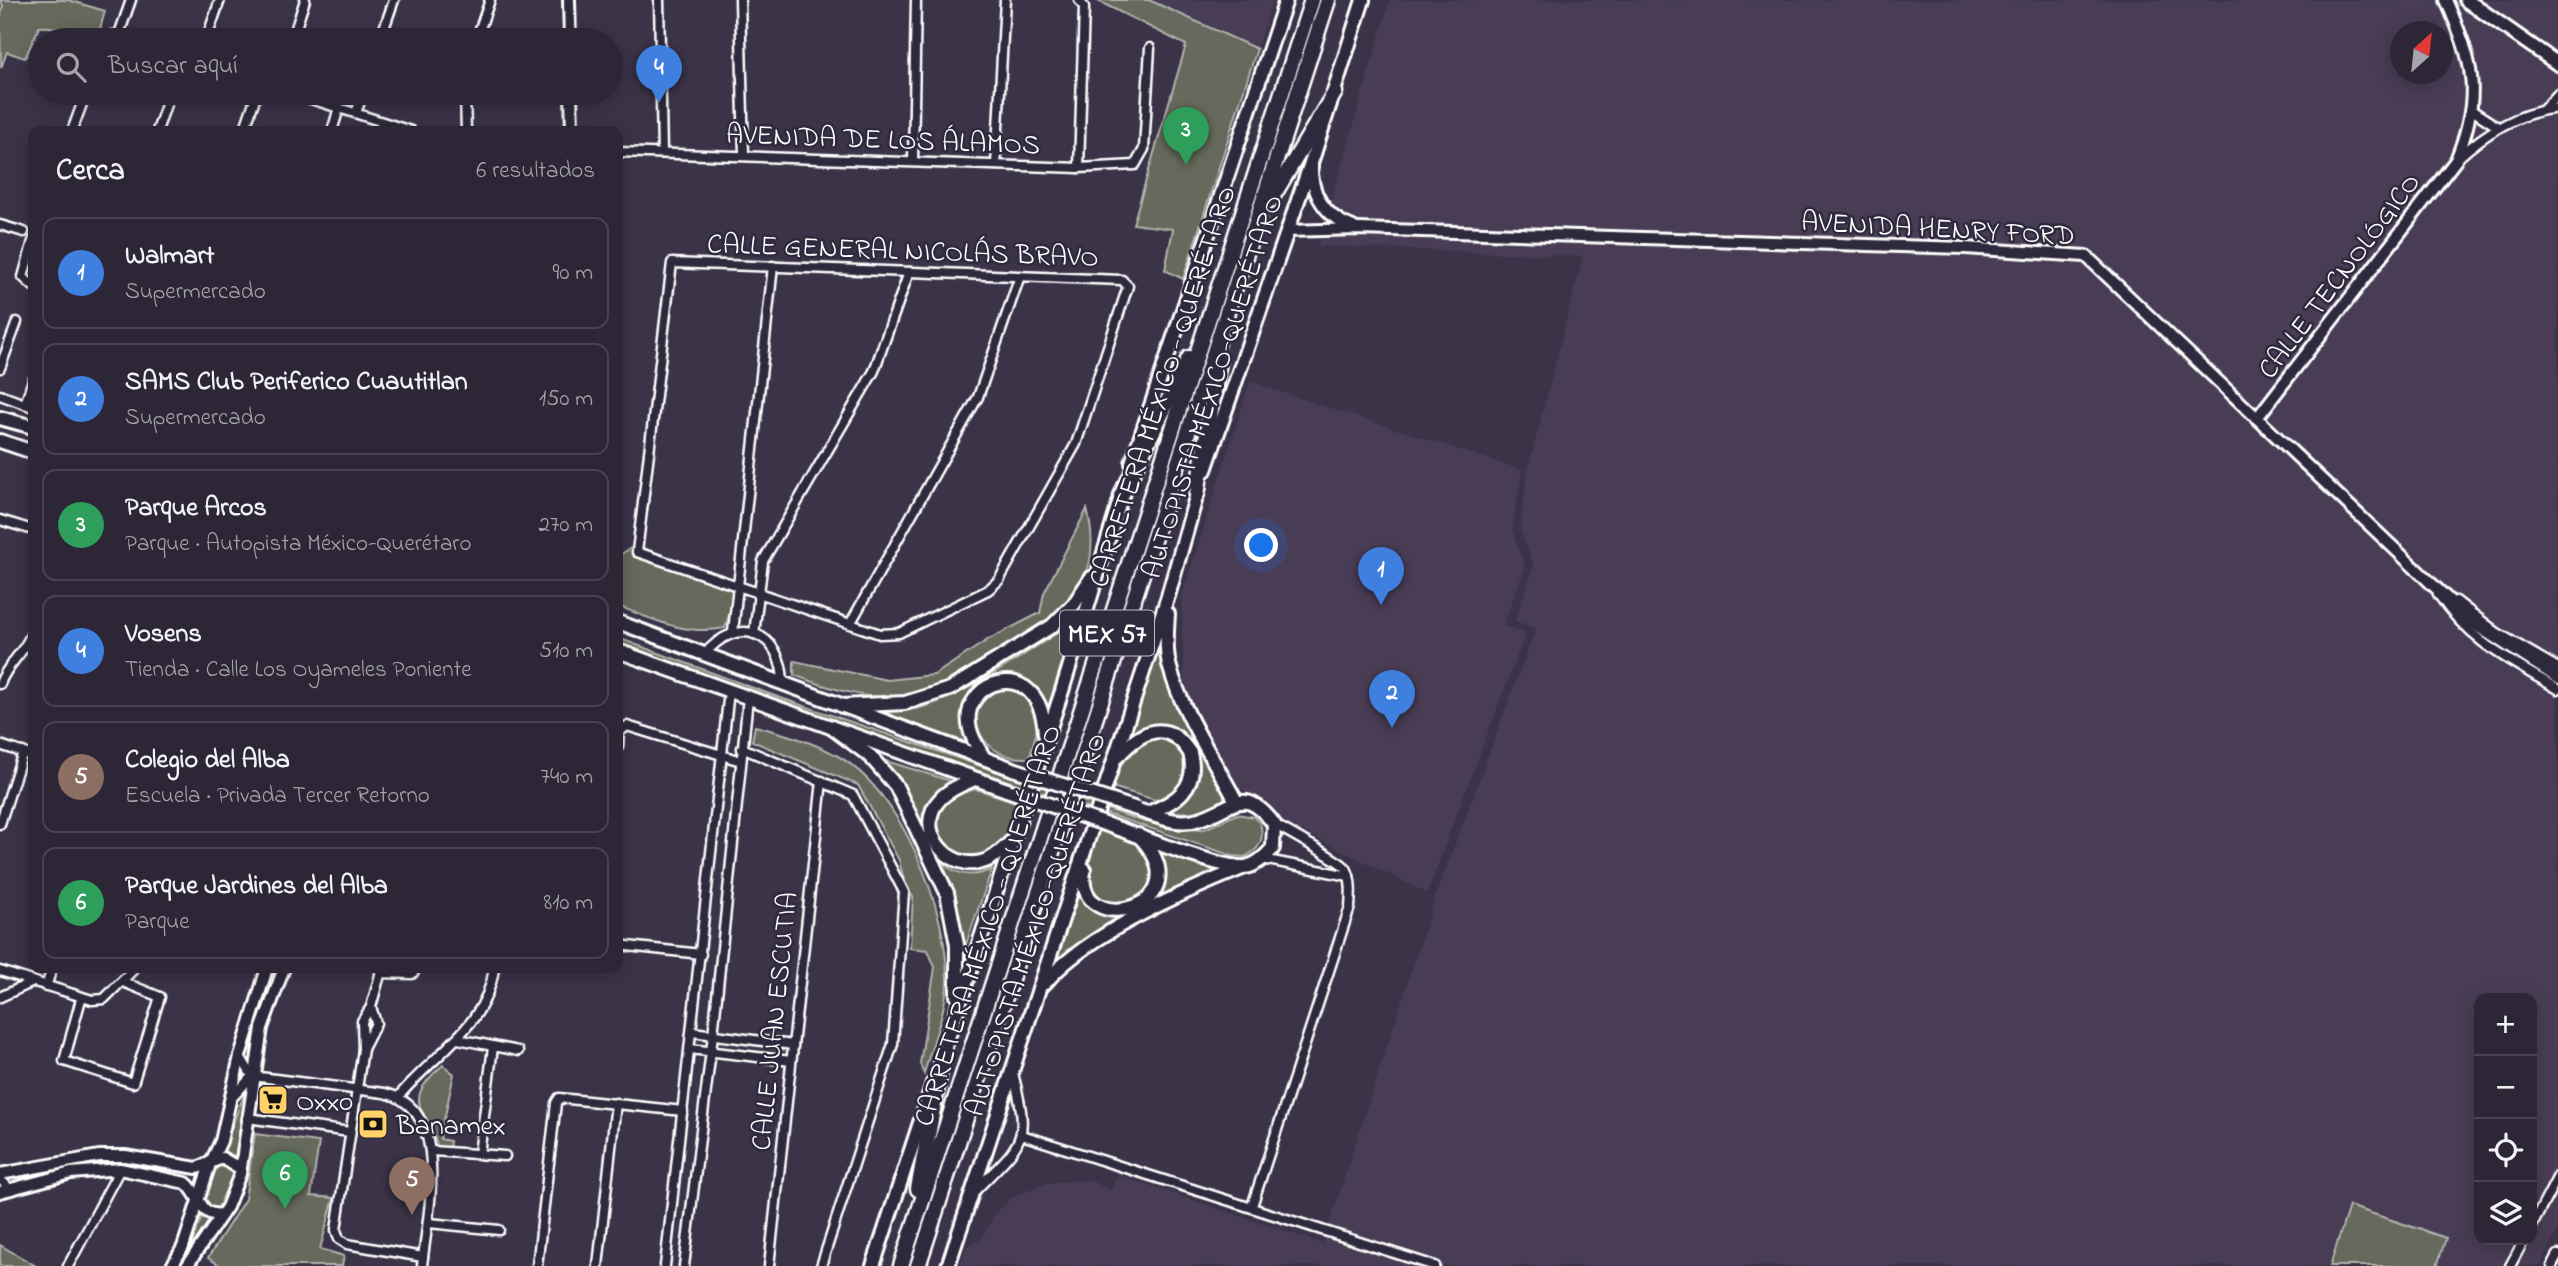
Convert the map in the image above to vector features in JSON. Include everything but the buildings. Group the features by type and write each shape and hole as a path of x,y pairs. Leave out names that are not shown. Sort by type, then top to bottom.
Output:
{"highway":[{"name":"CARRETERA MÉXICO - QUERÉTARO","path":"902,1263 1312,0"},
{"name":"CARRETERA MÉXICO - QUERÉTARO","path":"918,1266 1328,0"},
{"path":"1257,223 1335,92"},
{"path":"1121,496 1168,397 1205,329"},
{"path":"1197,495 1222,332"},
{"path":"902,1263 944,1049"}],"main road":[{"name":"AUTOPISTA MÉXICO-QUERÉTARO","path":"873,1266 1046,741 1121,496 1286,0"},
{"name":"AUTOPISTA MÉXICO-QUERÉTARO","path":"948,1266 1087,847 1168,596 1197,495 1335,92 1363,0"},
{"path":"2466,0 2558,64"},
{"path":"0,418 28,426"},
{"path":"0,441 27,450"},
{"path":"842,706 905,704 950,689 1052,626 1074,604 1105,549"},
{"path":"1168,596 1166,643 1170,667 1178,691 1236,801"},
{"path":"623,624 1013,769 1143,811 1185,821 1200,819 1236,801 1259,807 1274,824 1273,848 1262,859 1186,891 1072,955 1041,989"},
{"path":"623,653 1119,829 1222,863 1245,867"},
{"path":"984,758 969,728 969,710 978,695 991,684 1011,683 1034,694 1044,711 1046,741"},
{"path":"831,727 870,756 896,786 947,893 957,945 957,1009"},
{"path":"1115,759 1136,737 1148,732 1174,737 1190,753 1192,779 1183,795 1143,811"},
{"path":"975,779 941,798 935,807 931,828 938,846 945,855 963,863 985,861 1012,841"},
{"path":"1087,847 1082,880 1088,897 1110,911 1135,908 1155,890 1159,868 1155,853 1138,835"}],"street":[{"path":"121,28 131,0"},
{"path":"210,28 220,0"},
{"path":"296,28 305,0"},
{"path":"384,28 394,0"},
{"path":"480,28 490,0"},
{"path":"569,0 570,28"},
{"path":"659,0 662,153"},
{"path":"740,0 744,155"},
{"path":"913,161 916,0"},
{"path":"996,165 1005,0"},
{"path":"1079,0 1084,7 1079,168"},
{"name":"CALLE TECNOLÓGICO","path":"2446,0 2469,57 2470,109 2465,137 2456,160"},
{"name":"AVENIDA DE LOS ÁLAMOS","path":"623,152 1079,168 1135,165 1142,157 1150,48"},
{"name":"CALLE TECNOLÓGICO","path":"2543,110 2558,94"},
{"path":"74,126 82,105"},
{"path":"159,126 166,105"},
{"path":"246,126 253,105"},
{"path":"330,105 396,126"},
{"path":"356,113 359,105"},
{"path":"465,105 466,126"},
{"path":"571,105 572,126"},
{"path":"334,126 340,108"},
{"name":"CALLE TECNOLÓGICO","path":"2257,418 2456,160 2478,139 2498,127 2543,110 2558,108"},
{"path":"2470,109 2498,127"},
{"name":"AVENIDA HENRY FORD","path":"1314,154 1312,180 1322,204 1342,223 1359,229"},
{"path":"0,225 24,232"},
{"name":"AVENIDA HENRY FORD","path":"1287,231 1359,229 2075,253 2096,262 2487,635 2558,678"},
{"path":"28,259 23,277 28,282"},
{"name":"CALLE GENERAL NICOLÁS BRAVO","path":"672,263 909,272 1127,283 1076,444 994,586 899,633 880,634 642,556 637,547 640,512 672,263"},
{"path":"733,632 773,266"},
{"path":"754,634 763,561 874,371 909,272"},
{"path":"850,624 947,457 978,397 1020,276"},
{"path":"0,368 17,322"},
{"path":"0,395 28,405"},
{"path":"0,520 28,528"},
{"name":"AVENIDA HENRY FORD","path":"2429,580 2496,632 2558,668"},
{"name":"AVENIDA HENRY FORD","path":"2429,580 2457,622 2472,636 2558,689"},
{"path":"704,655 713,643 733,632 754,634 774,647 783,669 783,683"},
{"path":"0,684 9,667 28,646"},
{"path":"665,1266 729,691"},
{"path":"684,1266 713,1035 748,698"},
{"path":"623,729 627,726 741,761"},
{"path":"0,745 28,754"},
{"path":"742,748 847,791 858,801 902,886 905,898 893,1044 821,1266"},
{"path":"0,824 23,752"},
{"name":"CALLE JUAN ESCUTIA","path":"769,1266 822,780"},
{"path":"1252,1206 1350,907 1349,876 1341,862 1274,824"},
{"path":"1262,859 1349,876"},
{"path":"708,895 726,897"},
{"path":"623,946 701,954"},
{"path":"0,971 81,999 104,999 131,973"},
{"path":"46,987 50,973"},
{"path":"172,1266 188,1235 198,1198 221,1141 240,1056 265,973"},
{"path":"187,1266 222,1214 240,1169 252,1076 262,1028 282,973"},
{"path":"252,1076 356,1089 399,1096 420,1120 432,1151 429,1223 422,1262 347,1244 339,1239 336,1230 349,1132 356,1089 363,1049 362,1021 371,1007 380,973"},
{"path":"399,1096 458,1040 491,988 493,973"},
{"path":"0,997 33,982"},
{"path":"81,999 64,1061 133,1083 160,997 123,982"},
{"path":"363,1049 376,1023 371,1007"},
{"path":"692,1032 793,1045"},
{"path":"458,1040 518,1051"},
{"path":"479,1154 493,1046"},
{"path":"690,1049 792,1061"},
{"path":"240,1056 252,1076"},
{"path":"970,1196 1014,1150 1022,1135 1024,1114 1012,1067"},
{"path":"230,1100 252,1076"},
{"path":"537,1266 556,1103 562,1097 683,1111"},
{"path":"598,1266 616,1103"},
{"path":"247,1118 349,1132"},
{"path":"1022,1135 1435,1266"},
{"path":"432,1151 505,1156"},
{"path":"0,1174 99,1156 125,1156 185,1167 210,1164 222,1158 240,1169"},
{"path":"0,1179 5,1191 71,1173 120,1169 180,1180 191,1187 206,1212 213,1216 222,1214"},
{"path":"68,1266 120,1169"},
{"path":"2537,1217 2558,1177"},
{"path":"429,1223 499,1230"},
{"path":"2510,1266 2521,1245"},
{"path":"2552,1266 2558,1255"}],"shaded area":[{"path":"1149,0 1273,0 1257,49"},
{"path":"1390,0 2558,0 2558,1230 2540,1266 960,1266 966,1246 982,1239 993,1216 1011,1198 1046,1183 1089,1180 1111,1190 1118,1175 1323,1244 1436,895 1536,628 1515,621 1534,566 1520,530 1528,469 1583,256 1318,246"},
{"path":"1250,382 1522,470 1512,530 1525,567 1503,626 1526,632 1427,893 1290,825 1231,781 1185,697 1181,599"}],"green space":[{"path":"0,0 68,0 105,11 100,28 28,28 28,51 25,58 7,52 1,68 0,19 3,6"},
{"path":"1096,0 1149,0 1257,49 1183,279 1165,270 1173,229 1133,224 1186,45"},
{"path":"1087,509 1092,539 1089,564 1081,585 1068,603 1031,633 945,685 919,695 871,696 824,686 794,675 794,661 887,680 934,675 989,639 1040,613 1044,593"},
{"path":"631,548 732,584 733,601 725,628 684,628 623,608 623,553"},
{"path":"1076,619 1047,710 1035,690 1019,680 1001,678 985,683 971,693 963,708 962,725 970,743 870,711 914,709 952,696 998,671"},
{"path":"1162,638 1163,659 1174,700 1226,796 1215,806 1200,811 1168,811 1185,799 1195,785 1199,770 1189,743 1176,734 1159,728 1139,728 1129,738"},
{"path":"623,640 775,696 1142,821 1177,830 1205,829 1237,814 1254,817 1260,823 1261,839 1258,847 1250,854 1245,857 1233,856 764,699 623,647"},
{"path":"1007,688 1031,698 1039,724 1029,758 1009,756 993,749 983,738 977,725 977,712 981,701 991,692"},
{"path":"755,726 817,746 836,755 859,772 881,795 916,854 939,921 947,981 942,1015 924,1074 920,1064 935,967 928,950 910,948 913,897 905,885 899,860 858,785 752,741"},
{"path":"1156,737 1175,745 1183,758 1183,776 1174,794 1155,800 1112,787 1126,755 1138,745"},
{"path":"870,756 954,782 936,794 927,810 925,828 930,846 940,861 955,871 972,874 992,869 964,950 951,891 914,816"},
{"path":"976,789 1017,802 1005,840 994,855 954,855 938,838 938,811 953,795"},
{"path":"1098,829 1136,842 1146,854 1155,876 1144,899 1112,907 1093,890 1087,873"},
{"path":"1160,849 1229,869 1180,889 1074,949 1055,964 1079,894 1092,908 1121,917 1156,898 1164,872"},
{"path":"271,973 275,973 261,1018 251,1069 250,1040"},
{"path":"443,1065 454,1074 440,1139 450,1141 449,1149 438,1147 419,1104 423,1087"},
{"path":"248,1084 235,1156 222,1153"},
{"path":"255,1134 319,1142 311,1196 334,1198 320,1249 344,1256 342,1266 221,1266 208,1258 245,1199"},
{"path":"222,1162 233,1166 235,1172 224,1205 215,1212 204,1203 211,1175"},
{"path":"2349,1206 2446,1238 2437,1266 2330,1266"},
{"path":"203,1215 208,1220 214,1220 185,1266 180,1266"},
{"path":"0,1245 36,1266 0,1266"}],"place":[{"name":"Vosens","path":"659,103"},
{"name":"Parque Arcos","path":"1186,165"},
{"name":"Walmart","path":"1381,605"},
{"name":"SAMS Club Periferico Cuautitlan","path":"1392,728"},
{"name":"Oxxo","path":"273,1100"},
{"name":"Banamex","path":"373,1124"},
{"name":"Parque Jardines del Alba","path":"285,1209"},
{"name":"Colegio del Alba","path":"412,1215"}]}
